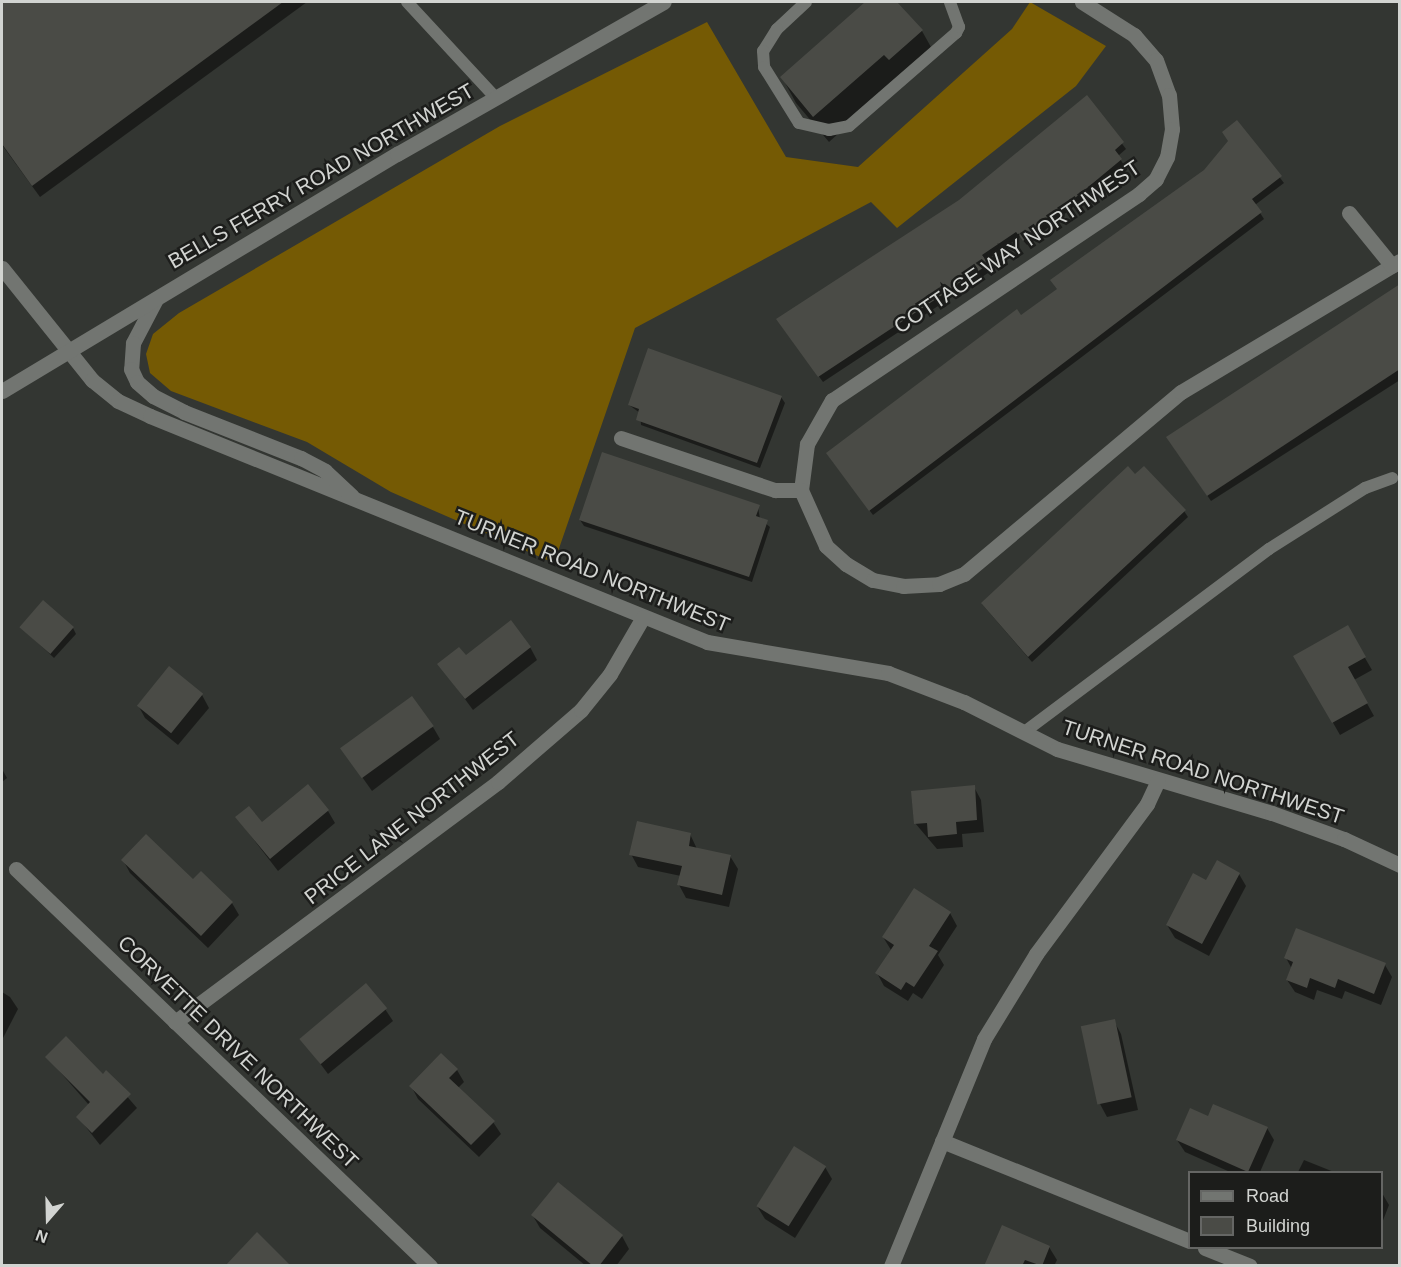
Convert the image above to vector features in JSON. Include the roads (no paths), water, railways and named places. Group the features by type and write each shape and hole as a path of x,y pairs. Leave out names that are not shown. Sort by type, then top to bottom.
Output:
{"street":[{"name":"BELLS FERRY ROAD NORTHWEST","path":"2,391 158,296 664,2"},
{"name":"COTTAGE WAY NORTHWEST","path":"801,490 807,444 818,420 845,388 1011,281 1156,179 1167,157 1172,129 1169,95 1156,60 1134,35 1083,2"},
{"path":"621,438 775,490 801,490 826,546 846,564 883,582 903,586 939,584 982,561 1181,392 1396,263 1349,213"},
{"name":"TURNER ROAD NORTHWEST","path":"2,268 92,380 118,401 644,617 734,650 888,673 964,702 1057,749 1282,817 1400,865"},
{"path":"158,296 133,343 131,369 137,382 153,396 184,412 301,458 325,471 352,496"},
{"name":"PRICE LANE NORTHWEST","path":"176,1022 498,782 581,710 610,674 644,617"},
{"path":"891,1266 984,1040 1036,954 1146,804 1158,780"},
{"name":"CORVETTE DRIVE NORTHWEST","path":"16,869 430,1266"},
{"path":"942,1141 1188,1240"},
{"path":"1208,1249 1250,1266"}],"lane":[{"path":"406,2 496,98"},
{"path":"806,2 777,29 763,51 764,67 799,123 829,130 852,124 956,33 959,27 950,2"},
{"path":"1023,733 1269,549 1365,488 1392,478"}]}
